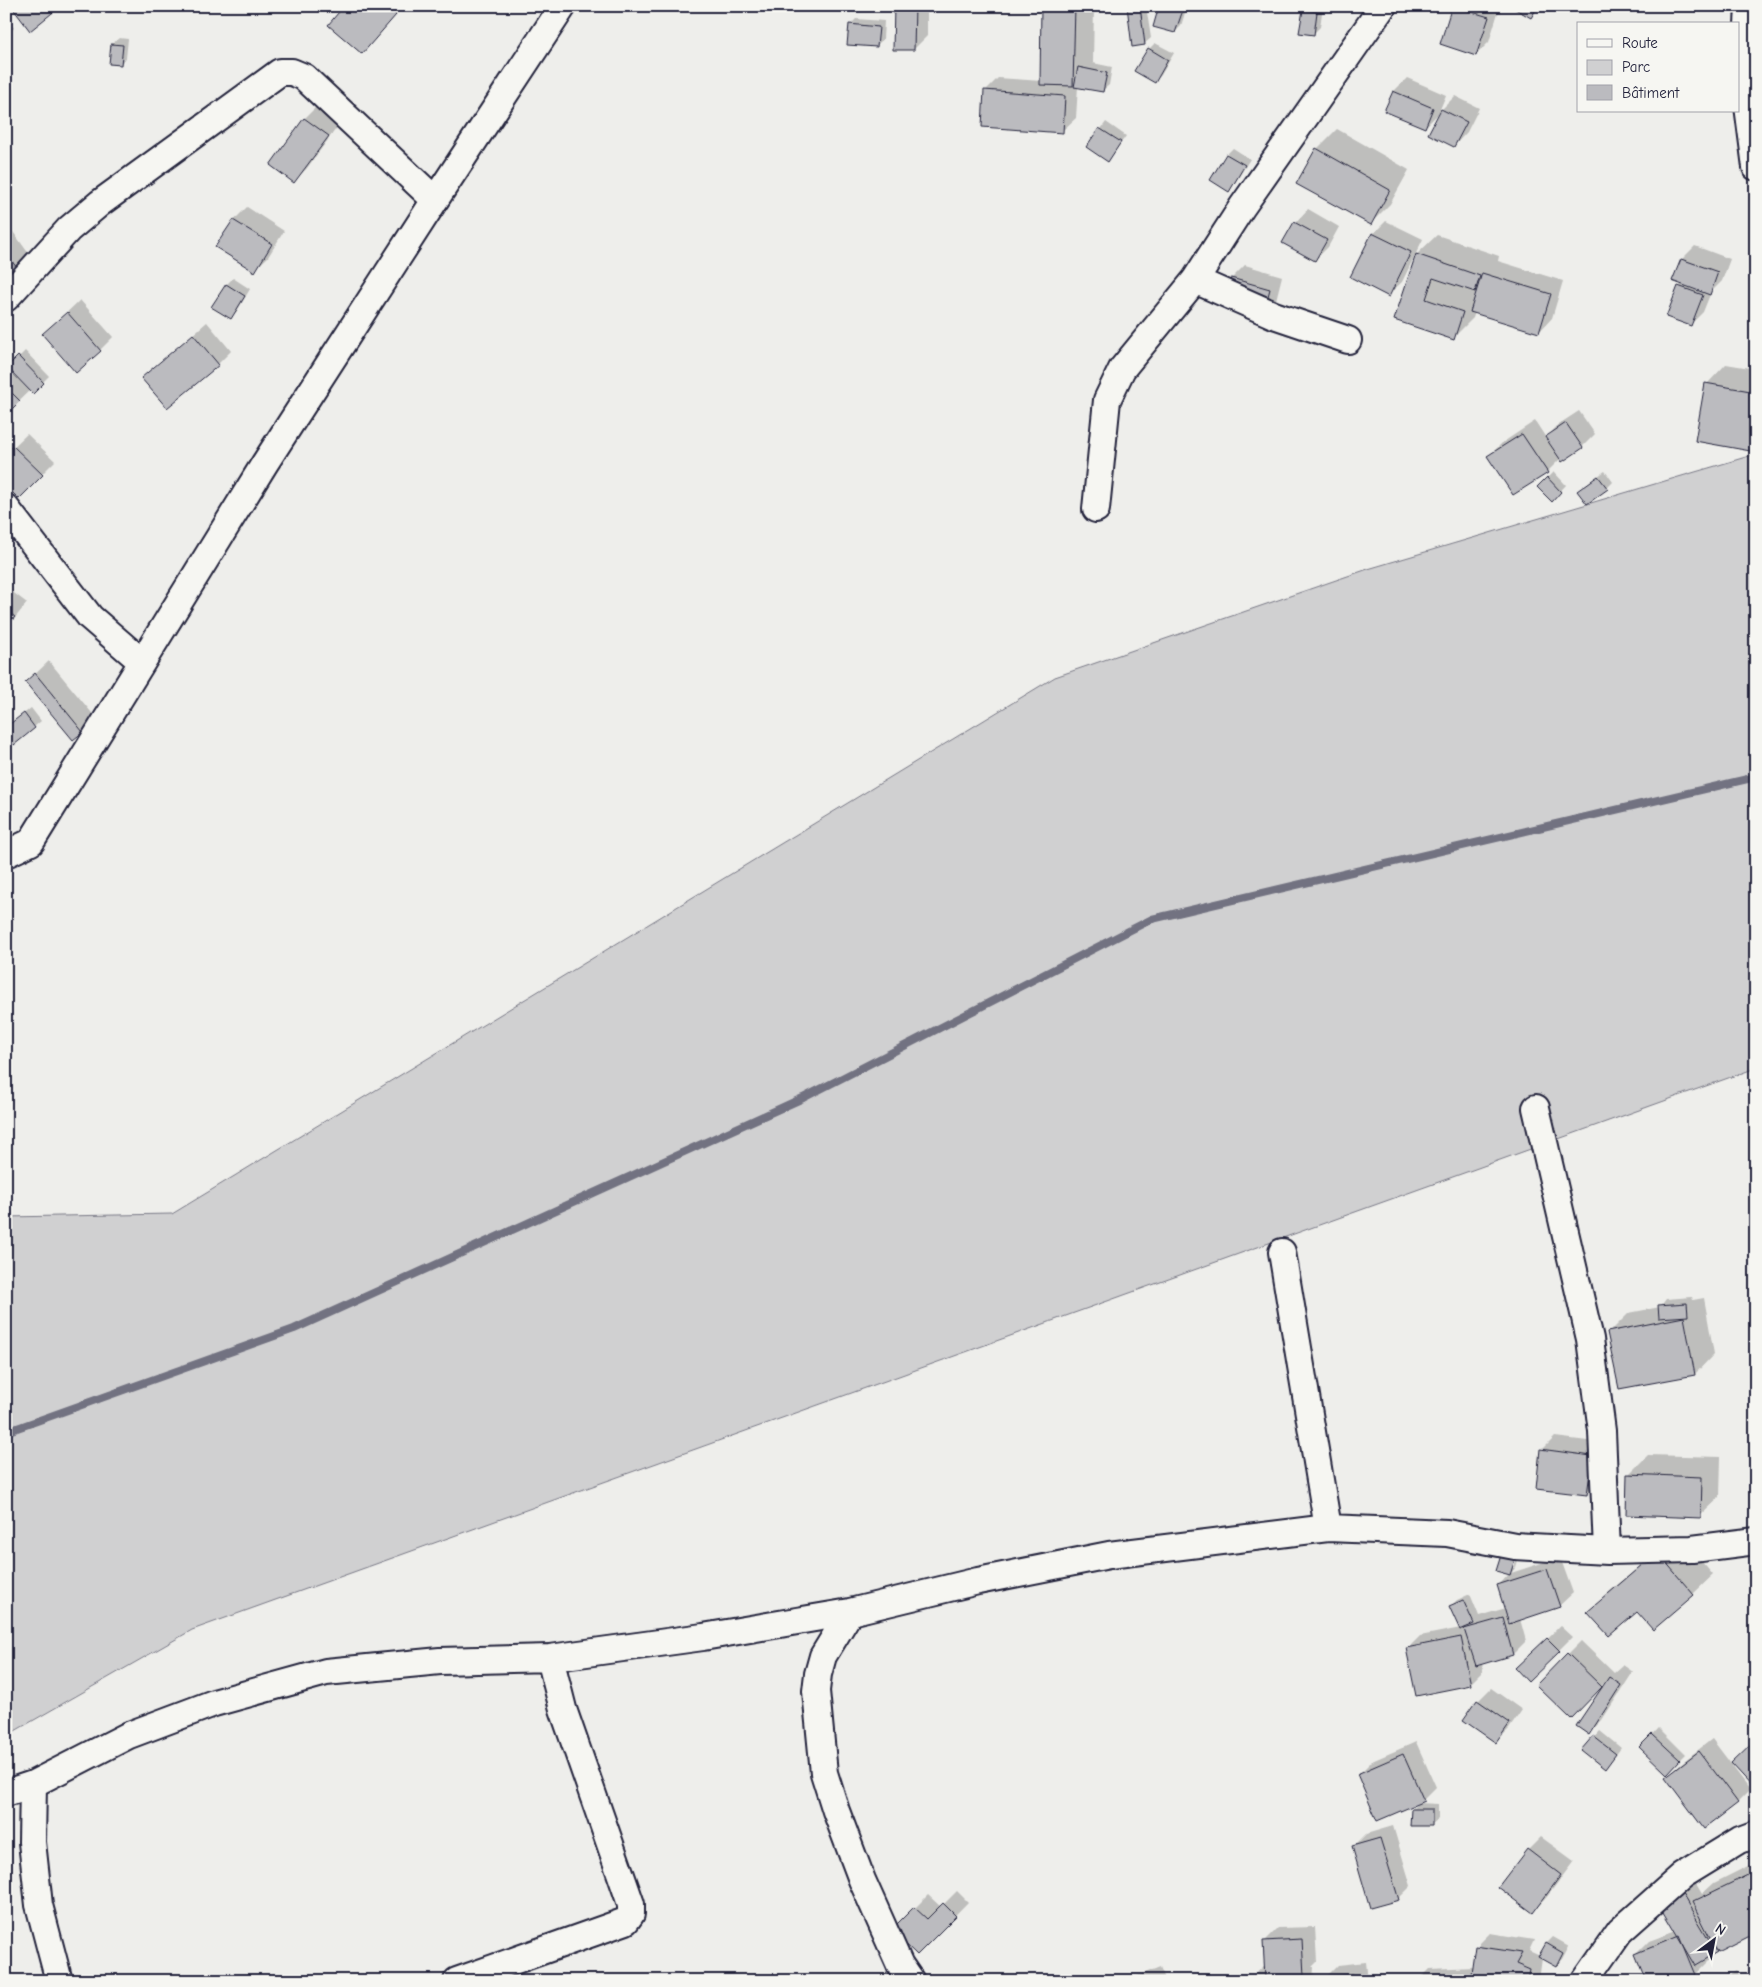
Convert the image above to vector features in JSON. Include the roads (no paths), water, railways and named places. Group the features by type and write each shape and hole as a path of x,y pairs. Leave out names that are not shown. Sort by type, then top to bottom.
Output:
{"street":[{"path":"6,854 31,842 265,463 563,6"},
{"path":"1096,509 1107,400 1122,369 1195,280 1242,207 1384,6"},
{"path":"1749,6 1745,83 1756,167"},
{"path":"6,298 69,229 100,203 280,72 292,72 304,77 435,200"},
{"path":"1195,280 1274,315 1348,340"},
{"path":"6,508 90,617 142,662"},
{"path":"1536,1108 1590,1339 1602,1431 1607,1552"},
{"path":"1282,1252 1328,1528"},
{"path":"6,1794 33,1784 129,1735 214,1703 326,1672 440,1661 550,1658 702,1637 850,1612 978,1581 1109,1555 1328,1528 1447,1533 1515,1546 1607,1552 1692,1549 1756,1541"},
{"path":"850,1612 824,1656 818,1674 816,1691 824,1773 836,1812 862,1880 900,1965 911,1981"},
{"path":"456,1981 626,1921 632,1914 631,1904 563,1709 550,1658"},
{"path":"33,1784 32,1842 39,1905 59,1981"},
{"path":"1585,1981 1620,1931 1683,1875 1740,1840 1756,1834"}],"waterway":[{"path":"6,1432 294,1329 803,1098 1152,919 1756,777"}]}
